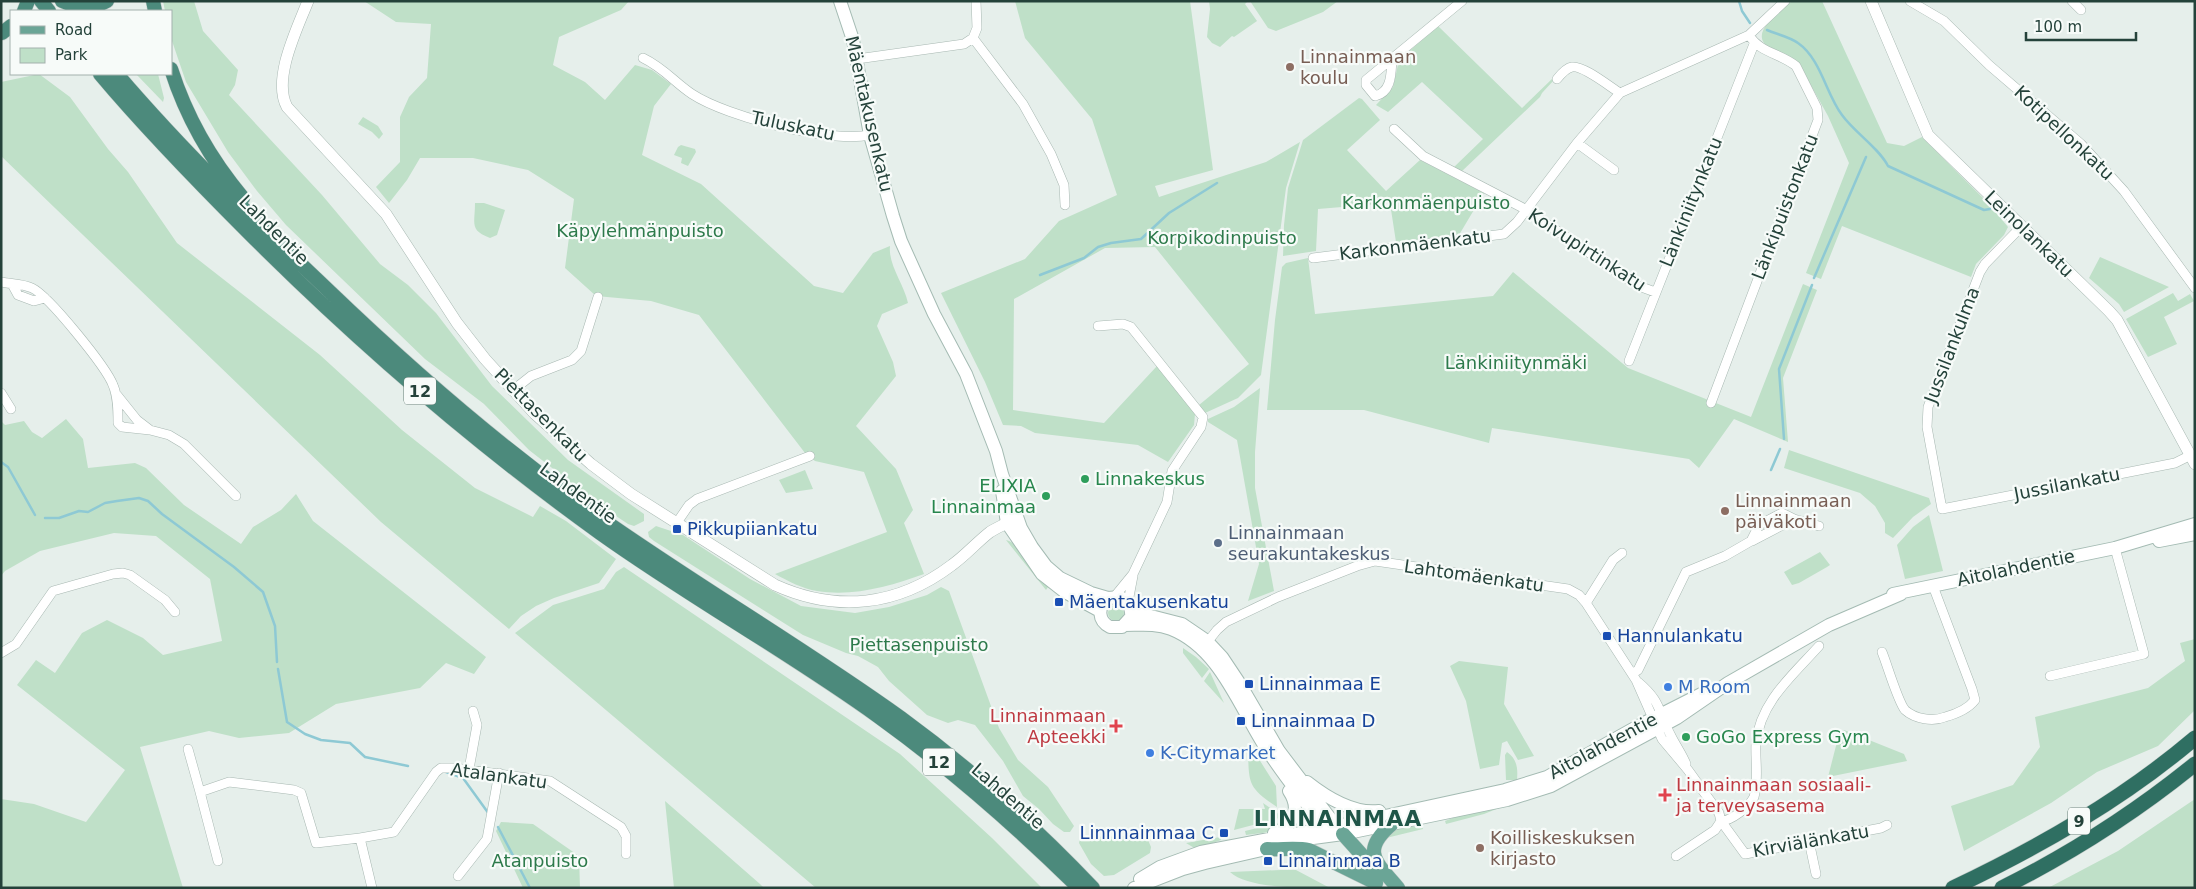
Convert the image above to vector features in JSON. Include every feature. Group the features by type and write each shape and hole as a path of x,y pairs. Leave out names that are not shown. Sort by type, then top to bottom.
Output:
{"highway":[{"path":"62,1 83,7 107,1"},
{"path":"172,72 190,117 210,152 238,192 304,268"},
{"name":"Lahdentie","path":"101,75 191,175 267,250 388,364 492,451 610,540 792,658 916,744 1087,886"},
{"name":"Lahdentie","path":"117,75 181,145 304,268 400,358 528,465 646,550 795,646 905,721 1002,799 1055,849 1087,886"},
{"name":"9","path":"1953,888 2066,829 2151,773 2195,738"},
{"name":"9","path":"2002,888 2085,841 2154,795 2195,764"},
{"path":"2154,795 2195,772"}],"main road":[{"name":"Mäentakusenkatu","path":"840,1 850,29 857,59 870,135 901,241 934,314 966,374 996,451 1014,525 1042,574 1052,583 1100,612"},
{"name":"Aitolahdentie","path":"1334,831 1411,810 1505,790 1547,777 1708,698 1728,683 1829,625 1901,594 2132,544 2195,524"},
{"name":"Mäentakusenkatu","path":"1014,525 1046,566 1060,578 1083,590 1112,597"},
{"name":"Aitolahdentie","path":"2132,544 2151,543 2195,534"},
{"path":"1204,645 1170,629 1155,625 1125,625 1115,628 1106,625 1100,617 1100,612 1104,602 1112,597 1120,597 1139,613 1182,624 1204,645 1277,756 1378,885"},
{"path":"1125,625 1131,617 1129,605"},
{"name":"Aitolahdentie","path":"1128,888 1160,867 1180,858 1334,831 1392,824 1507,800 1551,786 1659,721"},
{"path":"1277,756 1314,788 1355,809 1365,812 1411,810"},
{"path":"1261,845 1281,831 1294,818 1295,804 1284,783 1277,756"},
{"path":"1392,824 1376,840 1374,854 1377,864 1398,888"},
{"path":"1334,831 1393,888"},
{"name":"Aitolahdentie","path":"1134,888 1183,869 1261,845"},
{"path":"1261,845 1284,850 1300,848 1309,850 1378,885"}],"street":[{"name":"Piettasenkatu","path":"308,1 284,72 281,88 284,102 386,214 457,323 512,391 591,464 631,494 775,585 798,595 832,602 859,602 903,593 942,572 989,534 1014,525"},
{"path":"857,59 964,44 973,38 978,28 976,1"},
{"name":"Karkonmäenkatu","path":"1312,258 1504,234 1527,210 1577,143 1620,93 1749,35 1785,1"},
{"name":"Leinolankatu","path":"1871,1 1928,135 2109,311 2116,320 2193,460"},
{"name":"Kotipellonkatu","path":"1910,1 1944,21 1989,65 2081,144 2124,191 2195,288"},
{"path":"2072,1 2081,10"},
{"path":"1392,59 1461,2"},
{"path":"1749,35 1754,44"},
{"path":"973,38 1023,104 1051,154 1064,185 1065,205"},
{"name":"Länkiniitynkatu","path":"1629,361 1754,44"},
{"name":"Länkipuistonkatu","path":"1711,403 1818,120 1818,108 1796,66 1754,44"},
{"name":"Tuluskatu","path":"643,58 659,66 692,94 761,122 793,130 850,138 870,135"},
{"path":"1557,79 1566,70 1573,67 1581,68 1620,93"},
{"name":"Koivupirtinkatu","path":"1394,129 1423,156 1527,210 1636,285 1655,292"},
{"path":"1577,143 1614,170"},
{"name":"Jussilankulma","path":"1942,509 1928,433 1926,416 1928,406 1980,272 1985,264 2022,227"},
{"path":"1,282 12,284 18,295 34,301 45,298 102,365 117,395 137,420 150,430"},
{"path":"512,391 531,376 572,360 581,351 598,297"},
{"path":"1098,326 1123,324 1131,327 1203,418 1201,427 1172,471 1167,502 1133,574 1112,597"},
{"path":"1,393 11,410"},
{"path":"117,395 118,424 122,427 150,430 169,435 184,444 236,496"},
{"path":"676,524 689,505 697,499 810,456"},
{"name":"Jussilankatu","path":"1942,509 2193,460"},
{"path":"1634,677 1686,572 1725,556 1794,519 1819,526"},
{"path":"2050,676 2144,654 2115,548"},
{"path":"1622,553 1613,560 1586,604 1634,677 1658,702 1659,721"},
{"name":"Lahtomäenkatu","path":"1204,645 1226,622 1285,595 1357,566 1375,561 1568,589 1579,595 1586,604"},
{"path":"1,652 16,644 52,591 113,574 123,573 130,575 165,600 175,612"},
{"path":"1129,605 1133,574"},
{"path":"1882,652 1902,705 1910,712 1932,721 1953,715 1971,705 1975,700 1933,586"},
{"path":"1676,856 1714,830 1721,821 1725,821 1750,804 1754,797 1756,743 1760,722 1768,705 1783,685 1819,646"},
{"path":"469,769 477,725 473,711"},
{"name":"Kirviälänkatu","path":"1659,721 1688,770 1719,813 1721,821 1745,854 1881,828 1887,825"},
{"path":"188,749 218,861"},
{"name":"Atalankatu","path":"360,838 394,832 436,772 441,768 469,769 550,781 621,827 626,836 626,854"},
{"path":"458,876 487,839 499,774"},
{"path":"200,792 230,782 294,790 301,793 316,843 360,838 372,888"},
{"path":"1809,842 1816,874"}],"green space":[{"path":"163,1 194,1 203,31 238,70 235,85 229,95 322,195 380,264 408,285 436,313 492,386 568,460 644,514 644,521 634,526 628,524 601,506 529,450 484,404 425,359 286,225 257,191 228,152 186,82 172,41 172,10 165,10"},
{"name":"Käpylehmänpuisto","path":"364,1 629,1 621,10 559,37 553,65 585,82 605,100 635,65 652,70 671,84 654,106 642,155 701,184 814,286 843,293 873,253 890,246 891,260 908,303 882,314 877,326 893,362 896,376 856,426 896,469 913,510 904,523 924,574 898,583 844,593 812,590 775,574 887,532 864,472 815,461 805,453 699,315 651,301 596,296 565,268 574,199 528,170 473,158 420,158 407,180 389,203 376,187 400,162 400,117 409,97 427,78 431,24 396,22"},
{"name":"Korpikodinpuisto","path":"1015,1 1190,1 1213,170 1155,186 1159,197 1266,162 1300,142 1286,188 1261,375 1238,398 1205,413 1199,405 1249,364 1155,247 1105,248 1014,299 1013,410 1104,423 1157,366 1195,414 1194,425 1168,462 1138,445 1035,433 1021,426 1003,425 985,382 941,293 1025,259 1059,221 1117,195 1092,119 1025,38"},
{"path":"1209,1 1248,1 1245,4 1257,21 1234,37 1232,36 1220,47 1212,43 1207,37"},
{"path":"1250,1 1338,1 1323,12 1276,31 1268,28"},
{"path":"1792,1 1822,1 1887,143 1904,146 1922,137 1989,204 2008,227 2004,235 1976,264 1971,277 1842,226 1821,279 1806,273 1849,163 1828,116 1798,62 1770,48 1764,42 1762,36 1768,23"},
{"path":"1438,26 1522,108 1553,78 1554,80 1540,97 1460,173 1453,168 1483,139 1422,82 1388,112 1376,105 1393,87 1399,60"},
{"path":"40,75 70,97 108,149 128,172 177,243 320,355 402,430 475,488 533,517 540,506 566,521 616,559 599,583 536,606 521,616 509,629 381,522 1,156 1,82"},
{"path":"137,75 158,75 164,98 163,102"},
{"name":"Karkonmäenpuisto","path":"1359,98 1380,120 1347,150 1386,191 1420,160 1484,193 1459,235 1396,242 1390,203 1318,209 1316,251 1283,256 1288,188 1303,140"},
{"path":"363,117 378,126 383,134 379,139 372,132 358,124"},
{"path":"681,145 695,149 696,152 688,166 681,163 682,158 674,155"},
{"path":"475,203 484,203 505,210 497,235 490,238 476,229 474,221"},
{"path":"2100,257 2169,287 2124,312 2119,304 2089,278"},
{"name":"Länkiniitynmäki","path":"1308,258 1315,314 1493,296 1513,272 1628,368 1751,417 1803,284 1817,290 1783,378 1788,442 1734,419 1699,468 1689,459 1492,428 1489,443 1364,410 1267,410 1282,267 1286,263"},
{"path":"2173,293 2178,301 2190,294 2194,301 2164,317 2177,344 2148,357 2126,319"},
{"path":"1260,388 1255,452 1255,488 1274,591 1248,601 1259,564 1237,440 1208,422 1208,419 1234,407"},
{"path":"66,419 83,439 88,468 135,463 146,468 184,505 241,544 253,527 281,510 296,494 313,521 486,657 474,674 446,663 420,688 336,704 289,733 239,738 209,731 140,747 183,888 1,888 1,799 34,804 86,822 125,770 17,685 36,660 55,673 82,633 107,620 143,638 163,655 222,641 210,579 156,536 114,533 40,551 5,571 1,576 1,421 5,425 24,421 32,432 42,438"},
{"path":"1789,450 1929,498 1931,504 1913,517 1893,538 1885,533 1885,523 1875,506 1860,493 1784,468"},
{"path":"805,470 813,489 786,493 779,480"},
{"path":"1929,515 1943,571 1905,579 1897,545 1913,527"},
{"name":"Piettasenpuisto","path":"656,526 683,535 750,579 801,606 855,613 889,607 927,595 941,587 949,591 999,728 1018,760 1048,787 1074,826 1070,832 1064,832 1053,824 1023,796 1003,761 975,725 958,720 948,723 927,715 889,681 878,667 858,656 803,635 654,541 649,537 648,532"},
{"path":"1006,540 1018,547 1023,553 1048,587 1046,590"},
{"path":"1820,552 1830,565 1792,585 1784,572"},
{"path":"624,567 900,754 992,838 1042,888 816,888 515,633 553,605 604,589 616,572"},
{"path":"1116,605 1122,607 1124,613 1122,619 1116,621 1110,619 1108,613 1110,607"},
{"path":"2195,639 2195,710 2158,746 2097,772 2051,803 1964,851 1951,806 2013,785 2040,747 2035,717 2148,688 2185,661 2180,643"},
{"path":"1183,648 1209,669 1202,678 1183,653"},
{"path":"1459,661 1508,667 1504,704 1534,756 1518,760 1507,741 1502,743 1499,765 1480,769 1466,701 1450,666"},
{"path":"1210,672 1224,703 1204,681"},
{"path":"1844,730 1904,754 1907,761 1828,777 1838,738"},
{"path":"1250,745 1276,786 1277,807 1260,794 1252,783 1248,760"},
{"path":"1507,752 1516,764 1517,780 1506,780 1505,755"},
{"path":"2195,799 2195,888 2048,888 2118,851"},
{"path":"665,801 760,884 764,888 674,888"},
{"path":"1263,803 1283,817 1234,830 1239,809 1265,809"},
{"path":"1504,806 1484,814 1446,824 1445,821 1463,814"},
{"path":"1287,821 1270,832 1246,835 1245,831"},
{"name":"Atanpuisto","path":"501,822 533,824 579,856 580,888 523,888 496,831"},
{"path":"1422,826 1423,829 1382,839 1395,829"},
{"path":"1139,836 1148,840 1151,847 1150,853 1114,875 1104,876 1091,864 1079,843 1080,839 1084,837"},
{"path":"1220,837 1221,840 1196,849 1186,843"},
{"path":"1296,870 1330,888 1263,885 1238,878 1230,872"}],"waterway":[{"path":"1739,1 1742,11 1750,23"},
{"path":"1767,30 1795,41 1806,50 1818,67 1836,107 1853,128 1884,159 1888,166 1984,210 1990,209"},
{"path":"1814,278 1866,157"},
{"path":"1040,275 1084,258 1098,247 1111,243 1141,239 1169,213 1217,183"},
{"path":"1784,439 1779,369 1812,285"},
{"path":"1771,470 1780,449"},
{"path":"1,462 8,467 35,515"},
{"path":"45,518 59,518 79,511 88,512 105,503 117,501 139,498 148,501 162,514 234,567 263,592 275,626 277,662"},
{"path":"278,669 287,722 305,734 321,740 350,743 365,757 408,766"},
{"path":"446,772 463,778 489,814"},
{"path":"498,827 530,888"}],"place":[{"name":"Linnainmaan koulu","path":"1290,67"},
{"name":"Linnakeskus","path":"1085,479"},
{"name":"ELIXIA Linnainmaa","path":"1046,496"},
{"name":"Linnainmaan päiväkoti","path":"1725,511"},
{"name":"Pikkupiiankatu","path":"677,529"},
{"name":"Linnainmaan seurakuntakeskus","path":"1218,543"},
{"name":"Mäentakusenkatu","path":"1059,602"},
{"name":"Hannulankatu","path":"1607,636"},
{"name":"Linnainmaa E","path":"1249,684"},
{"name":"M Room","path":"1668,687"},
{"name":"Linnainmaa D","path":"1241,721"},
{"name":"Linnainmaan Apteekki","path":"1116,726"},
{"name":"GoGo Express Gym","path":"1686,737"},
{"name":"K-Citymarket","path":"1150,753"},
{"name":"Linnainmaan sosiaali- ja terveysasema","path":"1665,795"},
{"name":"Linnnainmaa C","path":"1224,833"},
{"name":"Koilliskeskuksen kirjasto","path":"1480,848"},
{"name":"Linnainmaa B","path":"1268,861"}],"district":[{"name":"LINNAINMAA","path":"1338,818"}]}
